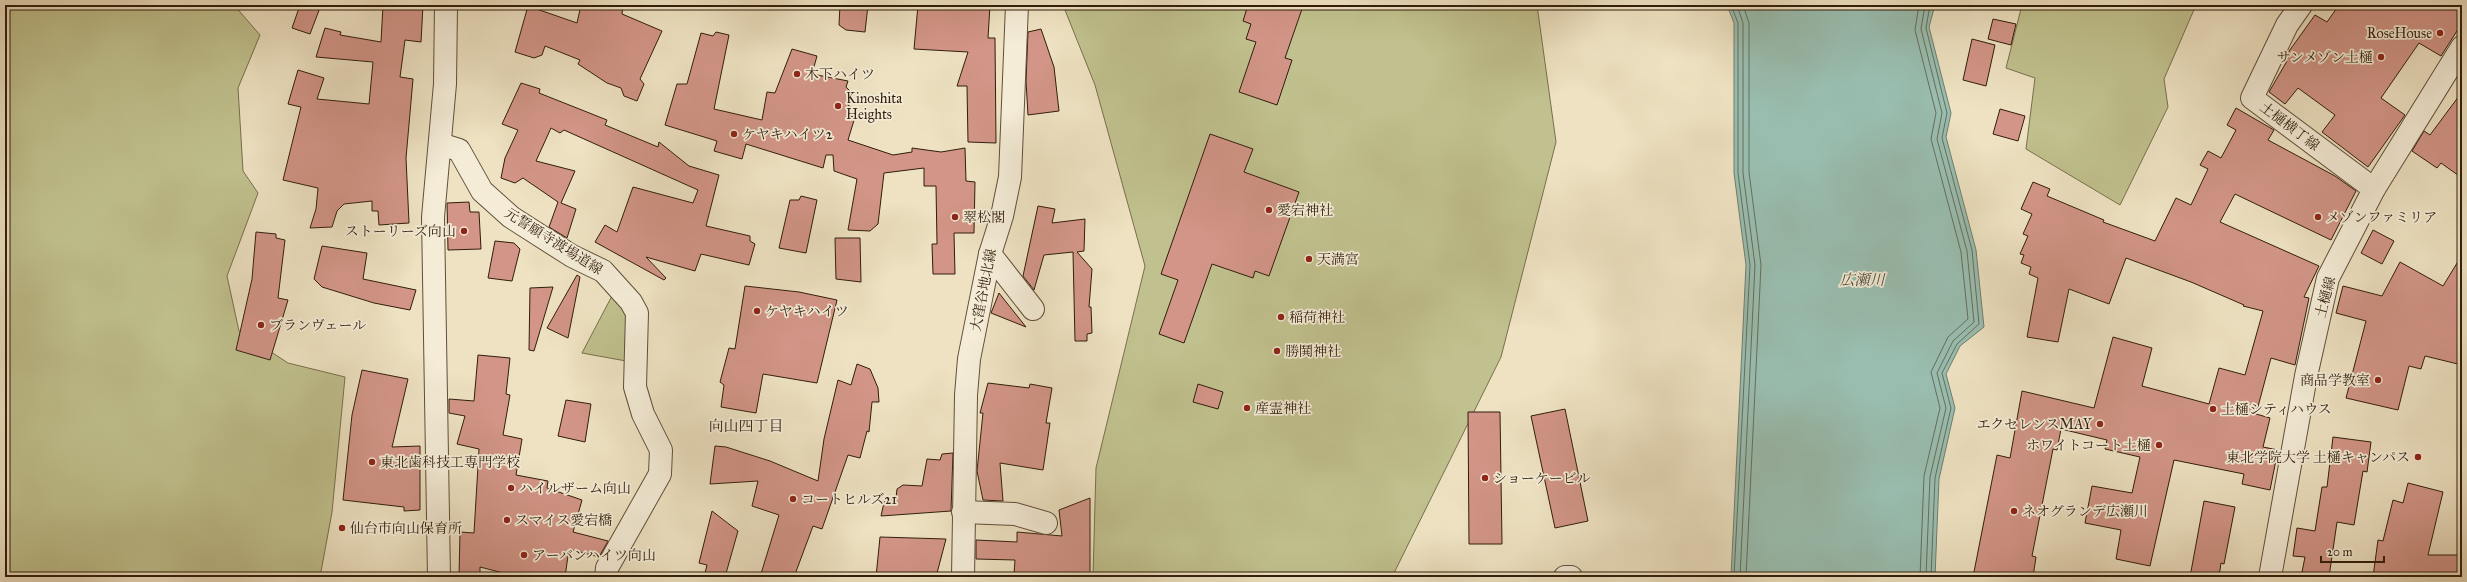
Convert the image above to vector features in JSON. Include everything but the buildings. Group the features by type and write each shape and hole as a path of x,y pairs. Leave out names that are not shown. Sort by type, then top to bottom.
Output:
{"street":[{"path":"439,577 433,217 445,84 446,5"},
{"name":"大窪谷地北線","path":"963,577 963,512 968,374 990,254 1002,216 1010,177 1017,5"},
{"name":"土樋横丁線","path":"2301,5 2287,24 2252,98 2374,189"},
{"name":"土樋線","path":"2270,577 2306,376 2328,278 2374,189 2462,47"},
{"name":"元誓願寺渡場道線","path":"440,144 459,150 482,191 511,217 572,256 603,271 631,302 637,313 635,387 643,414 661,450 660,474 607,568 606,577"},
{"path":"990,254 1033,309"},
{"path":"963,512 1015,514 1046,523"},
{"path":"1564,577 1571,577"}],"green space":[{"path":"5,5 234,5 260,35 238,88 243,171 258,193 227,276 239,331 288,363 345,377 332,512 320,577 5,577"},
{"path":"1063,5 1537,5 1556,142 1501,357 1392,577 1093,577 1096,468 1145,266 1095,85"},
{"path":"2022,5 2196,5 2164,79 2168,107 2120,205 2026,149 2035,78 2006,68"},
{"path":"614,292 626,316 626,361 582,353"}],"water":[{"name":"広瀬川","path":"1727,5 1935,5 1929,27 1951,113 1946,137 1976,250 1984,327 1960,346 1946,374 1955,408 1939,479 1935,577 1731,577 1746,265 1734,173 1734,23"}],"place":[{"name":"RoseHouse","path":"2440,33"},
{"name":"サンメゾン土樋","path":"2381,57"},
{"name":"木下ハイツ","path":"797,74"},
{"name":"Kinoshita Heights","path":"838,106"},
{"name":"ケヤキハイツ2","path":"734,134"},
{"name":"愛宕神社","path":"1269,210"},
{"name":"翠松閣","path":"955,217"},
{"name":"メゾンファミリア","path":"2318,217"},
{"name":"ストーリーズ向山","path":"464,231"},
{"name":"天満宮","path":"1309,259"},
{"name":"ケヤキハイツ","path":"757,311"},
{"name":"稲荷神社","path":"1281,317"},
{"name":"ブランヴェール","path":"261,325"},
{"name":"勝鬨神社","path":"1277,351"},
{"name":"商品学教室","path":"2378,380"},
{"name":"産霊神社","path":"1247,408"},
{"name":"土樋シティハウス","path":"2213,409"},
{"name":"エクセレンスMAY","path":"2100,424"},
{"name":"ホワイトコート土樋","path":"2159,445"},
{"name":"東北学院大学 土樋キャンパス","path":"2418,457"},
{"name":"東北歯科技工専門学校","path":"372,462"},
{"name":"ショーケービル","path":"1485,478"},
{"name":"ハイルザーム向山","path":"511,488"},
{"name":"コートヒルズ21","path":"793,499"},
{"name":"ネオグランデ広瀬川","path":"2014,511"},
{"name":"スマイス愛宕橋","path":"507,520"},
{"name":"仙台市向山保育所","path":"342,528"},
{"name":"アーバンハイツ向山","path":"524,555"}],"district":[{"name":"向山四丁目","path":"746,426"}]}
